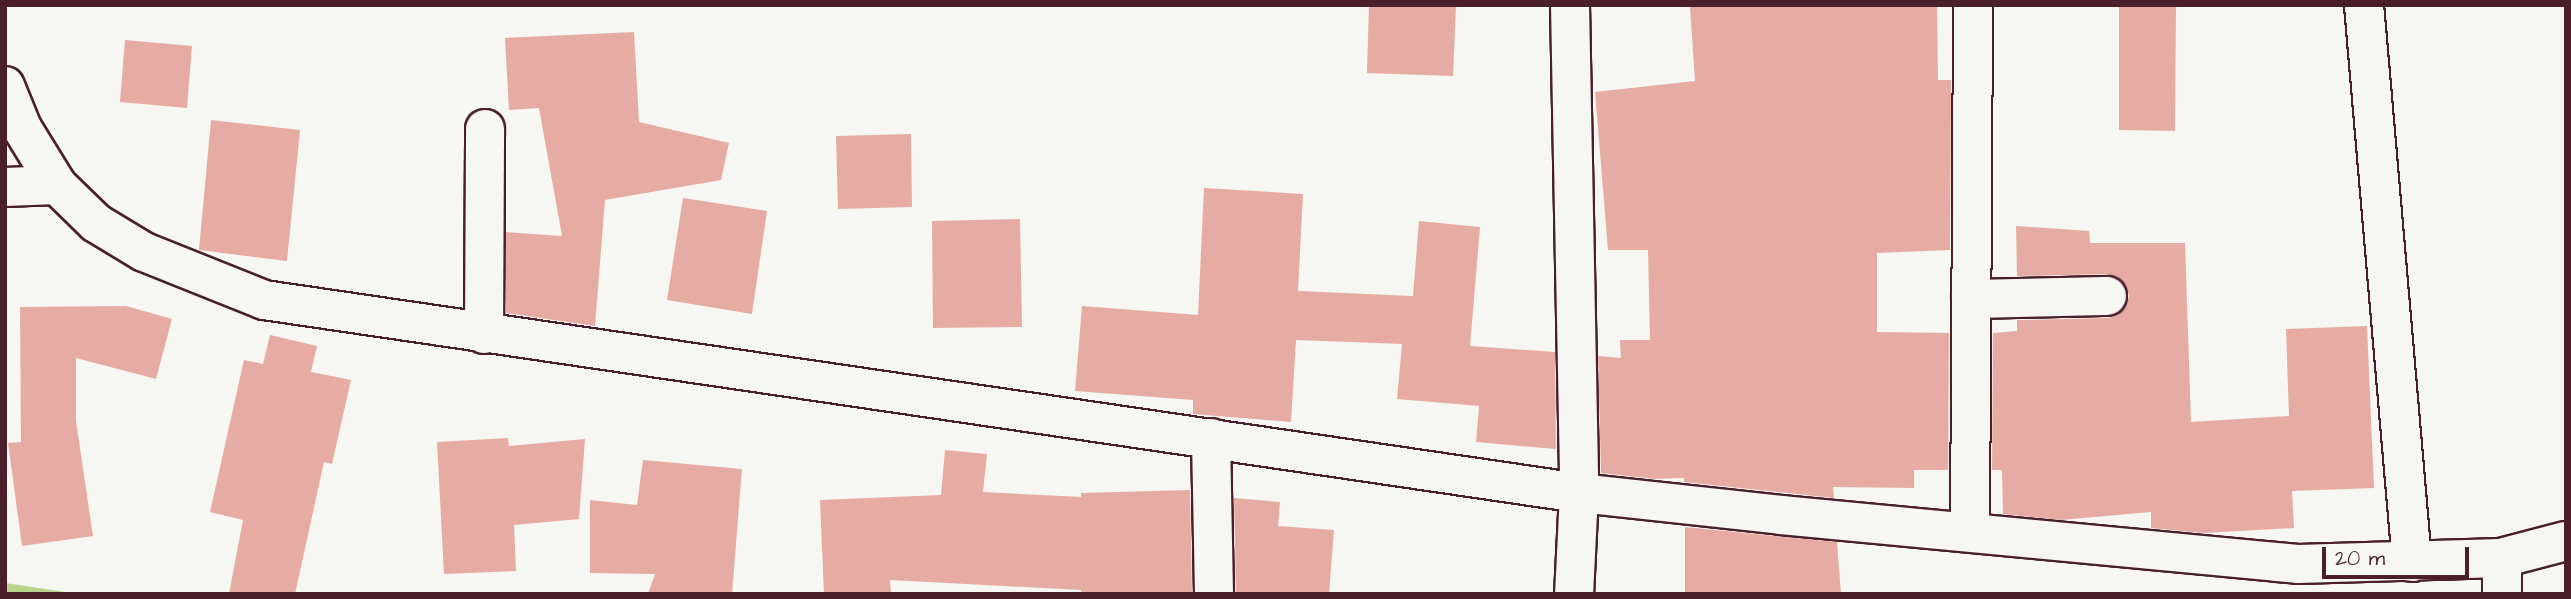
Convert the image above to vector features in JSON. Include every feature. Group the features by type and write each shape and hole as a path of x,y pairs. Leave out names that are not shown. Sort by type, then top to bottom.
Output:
{"street":[{"path":"1570,5 1579,493 1574,594"},
{"path":"1970,532 1973,5"},
{"path":"2364,5 2412,562"},
{"path":"5,86 22,128 57,185 96,223 144,252 264,300 1579,493 2298,564 2412,562 2501,576 2566,541"},
{"path":"484,334 485,129"},
{"path":"5,187 57,185"},
{"path":"1972,299 2107,296"},
{"path":"1211,438 1214,594"}],"green space":[{"path":"5,583 79,594 5,594"}],"building":[{"path":"1369,5 1456,6 1453,76 1367,73"},
{"path":"1937,5 1938,80 1951,80 1950,250 1877,253 1877,332 1949,333 1948,470 1914,470 1914,488 1833,487 1834,498 1684,482 1684,478 1655,479 1601,473 1598,356 1621,358 1620,340 1650,340 1648,250 1608,250 1595,92 1695,81 1690,7"},
{"path":"2119,5 2176,5 2175,131 2119,130"},
{"path":"634,32 639,122 729,143 721,180 605,200 595,326 506,313 506,232 562,236 539,108 509,110 505,38"},
{"path":"125,40 192,46 187,108 120,102"},
{"path":"211,120 300,130 287,261 199,250"},
{"path":"911,134 912,207 838,209 836,136"},
{"path":"1204,188 1303,194 1298,291 1413,296 1419,221 1480,227 1470,346 1555,352 1556,449 1476,442 1479,406 1397,399 1402,344 1296,340 1291,422 1193,414 1193,400 1075,391 1082,306 1198,315"},
{"path":"683,198 767,211 752,314 667,300"},
{"path":"1020,219 1022,327 933,328 932,221"},
{"path":"2016,226 2089,231 2090,243 2185,243 2191,422 2289,416 2286,329 2367,326 2374,488 2292,491 2294,528 2204,533 2151,528 2151,512 2061,520 2003,514 2002,470 1992,470 1993,333 2017,331 2017,320 2108,318 2118,315 2126,307 2129,296 2125,284 2118,277 2107,274 2017,276"},
{"path":"126,306 172,319 156,379 76,358 76,421 93,536 22,546 8,443 21,442 20,307"},
{"path":"270,335 317,346 311,372 351,380 332,464 324,462 295,594 229,594 243,520 210,512 244,360 263,364"},
{"path":"508,438 509,446 585,439 579,519 514,525 516,571 444,574 437,442"},
{"path":"945,450 987,454 983,492 1081,497 1081,493 1190,490 1192,594 1082,594 1081,590 890,580 891,594 824,594 820,500 941,495"},
{"path":"643,460 742,469 732,594 648,594 655,574 590,573 590,500 637,505"},
{"path":"1234,498 1280,502 1278,526 1334,530 1329,594 1236,594"},
{"path":"1685,527 1837,542 1841,594 1685,594"}]}
